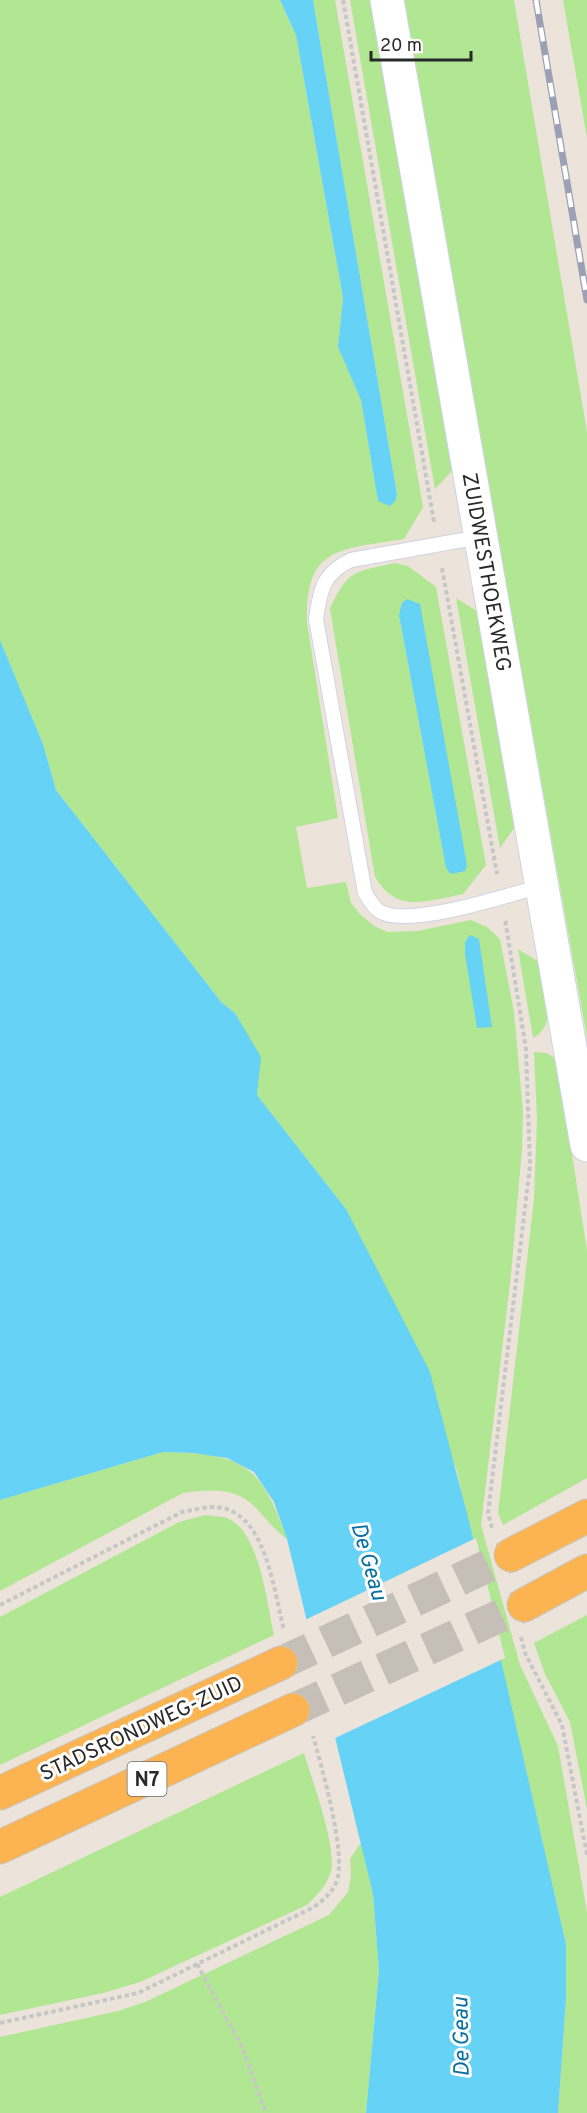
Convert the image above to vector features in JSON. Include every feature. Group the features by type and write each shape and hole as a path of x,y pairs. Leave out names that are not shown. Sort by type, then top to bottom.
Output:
{"highway":[{"path":"511,1555 587,1516"},
{"path":"524,1605 587,1571"},
{"name":"STADSRONDWEG-ZUID","path":"0,1793 281,1663"},
{"name":"N7","path":"0,1847 293,1710"}],"street":[{"name":"ZUIDWESTHOEKWEG","path":"387,0 587,1145"}],"lane":[{"path":"480,537 351,560 338,566 324,584 316,619 365,893 373,905 380,912 406,917 438,913 542,886"}],"path":[{"path":"197,1964 242,2047 266,2113"}],"green space":[{"path":"0,0 280,0 296,35 343,298 338,347 361,400 378,501 396,500 397,494 313,0 335,0 423,507 404,539 362,546 331,556 320,565 312,579 308,597 307,623 338,818 296,827 307,888 346,882 351,903 374,926 388,932 417,931 471,920 487,927 500,939 514,1012 523,1111 522,1149 511,1275 481,1525 520,1665 558,1746 587,1912 587,2113 558,2113 566,1999 566,1944 456,1468 346,1209 257,1095 235,1013 222,1003 56,790 43,744 0,640"},
{"path":"350,0 371,0 453,470 435,489"},
{"path":"401,0 514,0 587,432 587,1037"},
{"path":"563,0 587,0 587,138"},
{"path":"395,563 408,566 436,587 486,865 463,894 413,902 393,896 375,877 330,609 342,586 354,574","holes":["399,615 451,874 446,867"]},
{"path":"456,598 477,611 515,827 500,848"},
{"path":"518,949 539,962 548,1004 546,1024 533,1038"},
{"path":"534,1052 546,1053 557,1059 587,1250 587,1478 503,1525 498,1513 534,1199 537,1119"},
{"path":"163,1452 212,1456 230,1460 245,1468 257,1479 267,1494 287,1539 254,1506 238,1495 220,1491 183,1493 0,1591 0,1500"},
{"path":"206,1515 229,1519 240,1527 248,1539 265,1589 274,1635 0,1765 0,1617 179,1522"},
{"path":"587,1615 587,1809 570,1722 545,1674 534,1643"},
{"path":"304,1753 323,1813 332,1860 327,1881 307,1905 140,1982 103,1993 0,2015 0,1897"},
{"path":"362,1841 373,1894 379,1971 366,2113 0,2113 0,2037 118,2011 145,2002 329,1915 348,1892 351,1877 350,1859"}],"water":[{"path":"280,0 313,0 397,494 396,500 390,506 378,501 361,400 338,347 343,298 296,35"},
{"path":"407,599 420,604 467,865 465,871 451,874 446,868 399,615 402,603"},
{"name":"De Geau","path":"0,640 43,744 56,790 222,1003 235,1013 261,1057 257,1095 346,1209 430,1372 470,1525 566,1944 566,1999 558,2113 366,2113 379,1971 373,1894 287,1539 274,1502 254,1472 227,1458 193,1453 163,1452 0,1500"},
{"path":"470,935 479,939 492,1027 477,1028 465,954 465,942"}],"pier":[{"path":"476,1538 505,1658 331,1740 303,1621"}],"tunnel":[{"path":"281,1663 511,1555"},
{"path":"293,1710 524,1605"}],"railway":[{"path":"536,0 587,300"}]}
